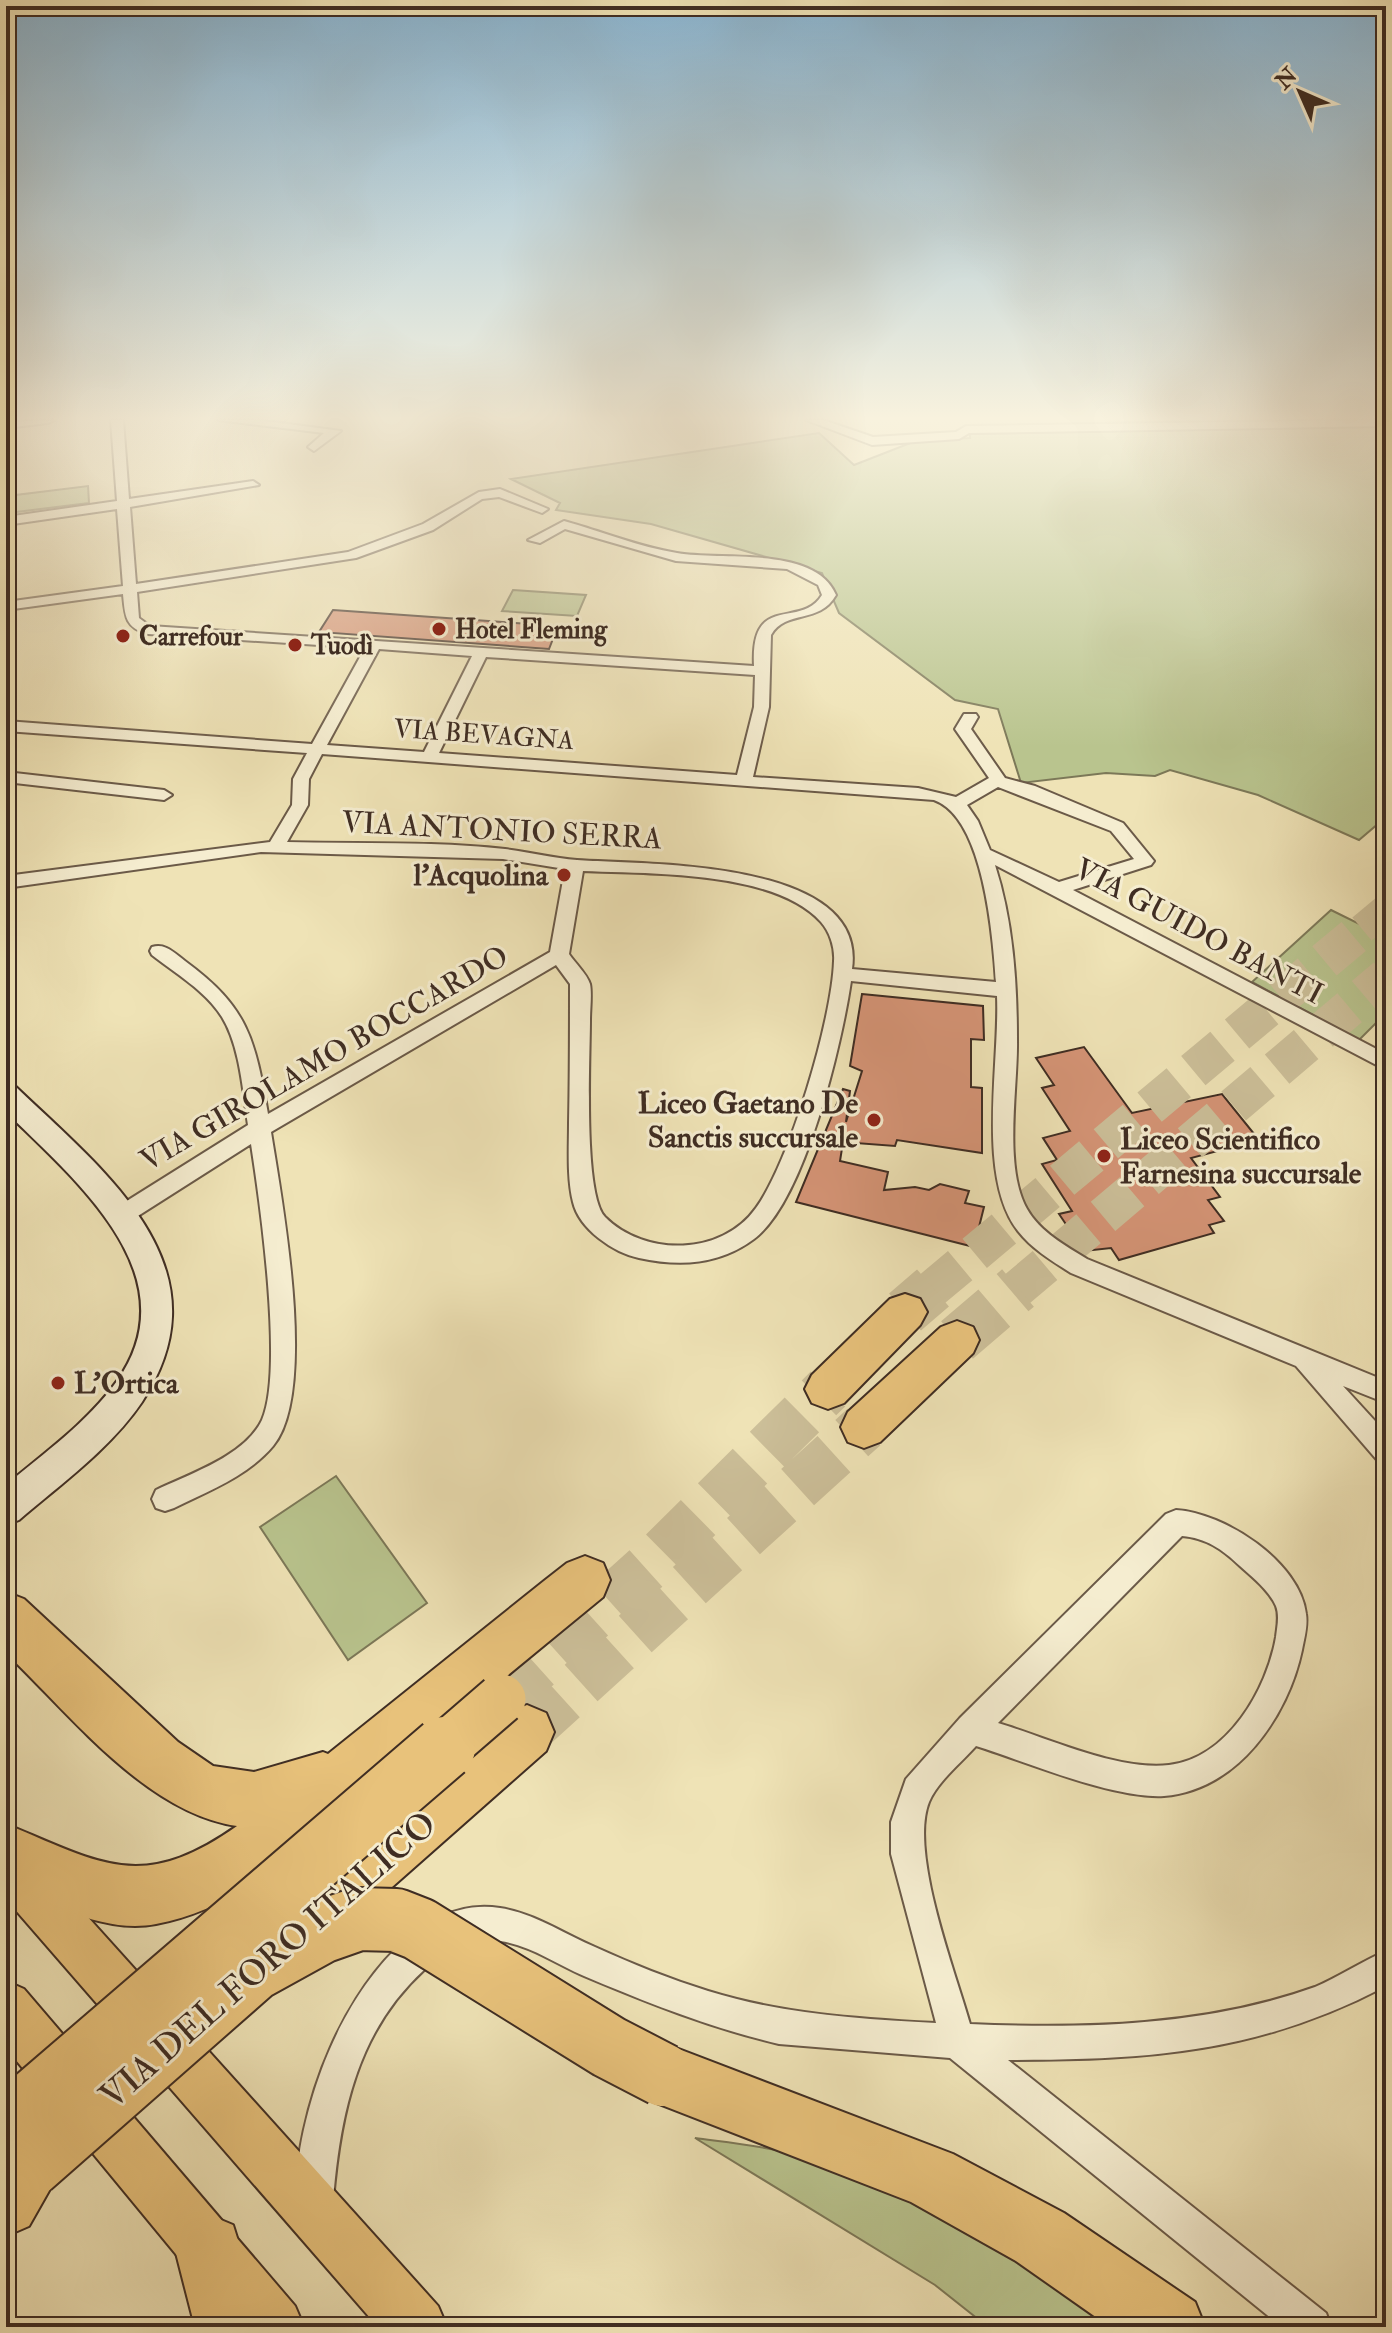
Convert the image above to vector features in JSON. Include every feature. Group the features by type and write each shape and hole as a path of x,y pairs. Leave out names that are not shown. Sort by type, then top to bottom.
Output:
{"highway":[{"path":"828,1389 905,1312"},
{"path":"864,1427 957,1340"},
{"path":"6,1853 105,1893 139,1897 171,1892 205,1877 246,1851 365,1758 585,1580"},
{"path":"6,1617 158,1762 209,1794 254,1800 279,1796 309,1787 365,1758"},
{"name":"VIA DEL FORO ITALICO","path":"514,1716 254,1969 12,2170 514,1716"},
{"path":"254,1969 339,1924 358,1919 396,1920 419,1929 596,2039 663,2075 930,2177 1040,2237 1170,2327"},
{"path":"209,2249 230,2327"}],"main road":[{"path":"6,1862 417,2327"},
{"path":"6,2007 274,2327"}],"street":[{"path":"127,529 133,621 148,630 761,671"},
{"path":"6,606 275,569 365,551 423,529"},
{"path":"535,540 557,529"},
{"path":"578,529 676,557 782,564 816,576 829,591 826,604 771,624 761,648 763,684 744,780"},
{"path":"275,848 300,805 301,779 316,748 374,644"},
{"path":"430,756 481,652"},
{"path":"970,717 963,729 997,781 1029,790 1117,827 1145,861 1057,889"},
{"name":"VIA BEVAGNA","path":"6,726 744,780 934,796 956,804"},
{"path":"6,777 164,795"},
{"path":"997,781 956,804 970,821 983,854 1004,940 1006,1185 1014,1211 1033,1233 1079,1266 1386,1392"},
{"name":"VIA ANTONIO SERRA","path":"6,882 275,848 503,854 575,865 676,870 763,883 798,897 816,907 836,930 844,949 842,974 819,1085 783,1178 763,1216 745,1233 701,1254 671,1256 642,1252 618,1241 597,1223 584,1203 580,983 559,955"},
{"name":"VIA GUIDO BANTI","path":"983,854 1057,889 1386,1063"},
{"path":"559,955 575,865"},
{"path":"159,951 224,1006 237,1025 259,1129 283,1322 280,1408 269,1431 243,1456 165,1499"},
{"name":"VIA GIROLAMO BOCCARDO","path":"122,1215 259,1129 559,955"},
{"path":"842,974 1005,990"},
{"path":"6,1094 122,1215 149,1257 159,1297 159,1321 147,1360 130,1391 111,1413 6,1508"},
{"path":"1304,1359 1386,1452"},
{"path":"971,1729 1147,1782 1181,1778 1198,1771 1259,1719 1283,1671 1292,1613 1285,1595 1264,1569 1222,1534 1198,1525 1176,1523 971,1729 917,1790 906,1840 958,2042 1312,2327"},
{"path":"314,2214 317,2160 327,2107 354,2031 374,2000 411,1957 435,1938 472,1923 514,1927 663,1993 750,2022 793,2029 958,2042 1051,2043 1148,2037 1249,2023 1320,2003 1386,1968"}],"green space":[{"path":"668,529 1386,529 1386,817 1359,840 1258,795 1170,770 1155,776 1106,773 1021,783 998,709 955,700 839,613 822,573"},
{"path":"513,590 586,595 577,616 502,611"},
{"path":"1331,910 1386,937 1386,1013 1359,1040 1252,982"},
{"path":"336,1476 427,1603 348,1660 260,1527"},
{"path":"695,2138 785,2152 873,2181 997,2247 1112,2327 988,2327 935,2285"}],"building":[{"name":"Hotel Fleming","path":"333,610 558,626 549,649 319,632"},
{"name":"Liceo Gaetano De Sanctis succursale","path":"862,994 983,1006 984,1040 971,1039 971,1087 982,1088 982,1153 897,1140 895,1146 843,1142 840,1161 888,1172 884,1190 915,1187 929,1190 940,1184 969,1191 965,1203 984,1207 974,1247 796,1202 843,1089 850,1091 846,1122 862,1071 850,1066"},
{"name":"Liceo Scientifico Farnesina succursale","path":"1084,1047 1132,1113 1222,1094 1259,1140 1191,1158 1220,1197 1208,1200 1224,1221 1209,1225 1214,1233 1119,1260 1111,1248 1084,1251 1059,1214 1072,1211 1042,1164 1057,1160 1043,1138 1070,1131 1042,1088 1054,1085 1036,1058"}],"tunnel":[{"path":"1362,929 1386,909"},
{"path":"931,1290 1365,927"},
{"path":"1016,1290 1386,977"},
{"path":"905,1312 933,1288"},
{"path":"957,1340 1018,1288"},
{"path":"501,1699 651,1564 828,1389"},
{"path":"527,1732 864,1427"}],"place":[{"name":"Hotel Fleming","path":"439,629"},
{"name":"Carrefour","path":"123,636"},
{"name":"Tuodì","path":"295,645"},
{"name":"l'Acquolina","path":"564,875"},
{"name":"Liceo Gaetano De Sanctis succursale","path":"874,1120"},
{"name":"Liceo Scientifico Farnesina succursale","path":"1104,1156"},
{"name":"L'Ortica","path":"58,1383"}]}
